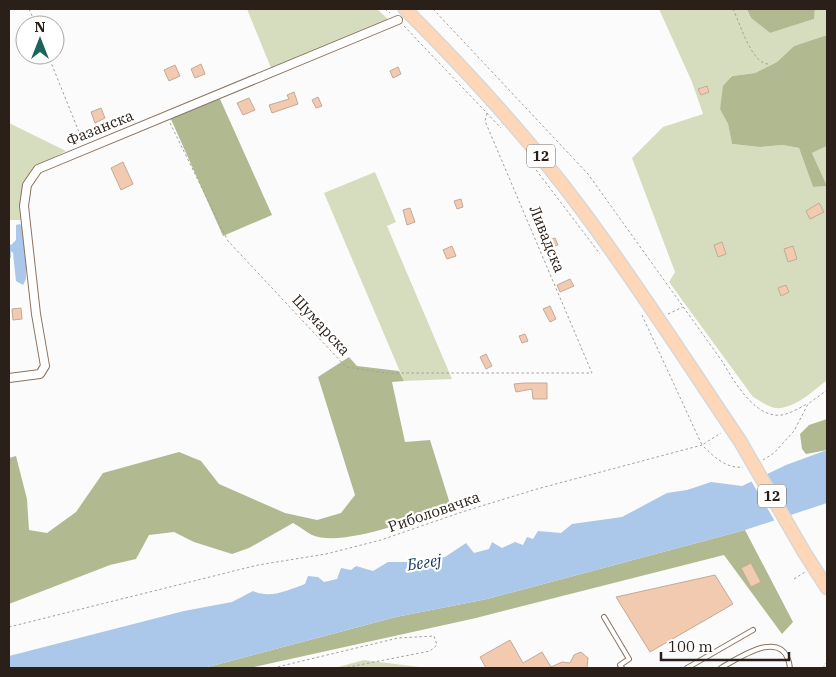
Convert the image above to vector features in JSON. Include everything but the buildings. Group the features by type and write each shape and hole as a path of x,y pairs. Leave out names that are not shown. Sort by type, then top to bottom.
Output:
{"main road":[{"name":"12","path":"405,9 488,96 542,158 620,261 740,440 804,552 827,588"}],"street":[{"name":"Фазанска","path":"9,378 40,374 45,366 36,314 24,212 24,195 27,185 38,169 398,20"}],"lane":[{"path":"604,617 629,660 620,665 622,668"},
{"path":"688,668 754,630"},
{"path":"721,668 753,650 767,646 778,649 786,655 790,668"}],"path":[{"path":"432,9 588,174 722,361 742,394 764,412 785,415 808,404 827,390"},
{"path":"733,9 758,60 768,64"},
{"path":"398,20 504,131"},
{"path":"52,65 86,150"},
{"name":"Ливадска","path":"487,112 485,122 592,373"},
{"name":"Шумарска","path":"166,115 228,242 346,367 386,373 592,373"},
{"path":"522,152 604,259"},
{"path":"658,318 683,306"},
{"path":"640,311 702,445 718,460 736,468 745,466"},
{"path":"760,461 774,453 794,431 808,404"},
{"name":"Риболовачка","path":"9,627 258,565 326,554 381,540 464,511 537,489 702,445 731,427"},
{"path":"794,579 814,566"},
{"path":"273,668 398,638 434,636 437,645 430,651 344,668"},
{"path":"823,668 827,662"}],"green space":[{"path":"247,9 377,9 389,20 271,68"},
{"path":"659,9 747,9 751,18 770,33 814,19 815,9 827,9 827,35 794,46 777,62 755,73 731,76 720,108 728,124 732,144 760,147 783,145 799,148 813,187 827,186 827,380 789,406 775,408 753,397 669,282 675,272 632,158 663,127 703,114 692,82"},
{"path":"747,9 815,9 814,19 770,33 751,18"},
{"path":"827,35 827,146 812,153 827,186 813,187 799,148 783,145 760,147 732,144 728,124 720,109 723,86 732,76 755,73 777,62 794,46"},
{"path":"220,99 272,215 223,236 170,117"},
{"path":"9,123 66,151 42,165 29,176 24,193 21,220 9,220"},
{"path":"827,146 827,186 812,153"},
{"path":"375,172 396,222 387,226 452,379 404,381 324,193"},
{"path":"349,357 357,366 399,371 404,381 392,382 405,442 430,440 451,507 382,530 343,538 326,538 312,535 293,523 249,548 232,554 194,542 174,532 149,535 136,559 110,565 9,604 9,458 16,456 27,499 29,530 47,533 76,512 103,473 179,452 201,461 219,484 285,513 317,520 341,513 355,495 318,377"},
{"path":"827,419 827,450 806,454 802,449 800,434 809,425"},
{"path":"745,530 793,622 782,634 724,555 476,618 250,668 204,668 396,617 487,599"},
{"path":"364,660 427,668 334,668"}],"water":[{"path":"20,224 26,235 26,279 23,285 16,281 13,253 11,251 11,258 9,258 9,243 11,245 16,240 16,225"},
{"name":"Бегеј","path":"827,450 827,503 745,530 487,599 396,617 204,668 9,668 9,656 184,611 232,602 253,591 266,594 279,593 305,584 308,576 318,577 324,582 337,579 341,568 351,570 356,566 373,571 388,562 410,562 445,557 466,543 474,553 489,549 492,542 502,548 515,542 523,545 527,537 533,539 538,531 561,533 572,524 622,517 667,493 687,490 711,482 742,486 786,465"}],"pier":[{"path":"764,473 791,519 776,523 750,479"}]}
